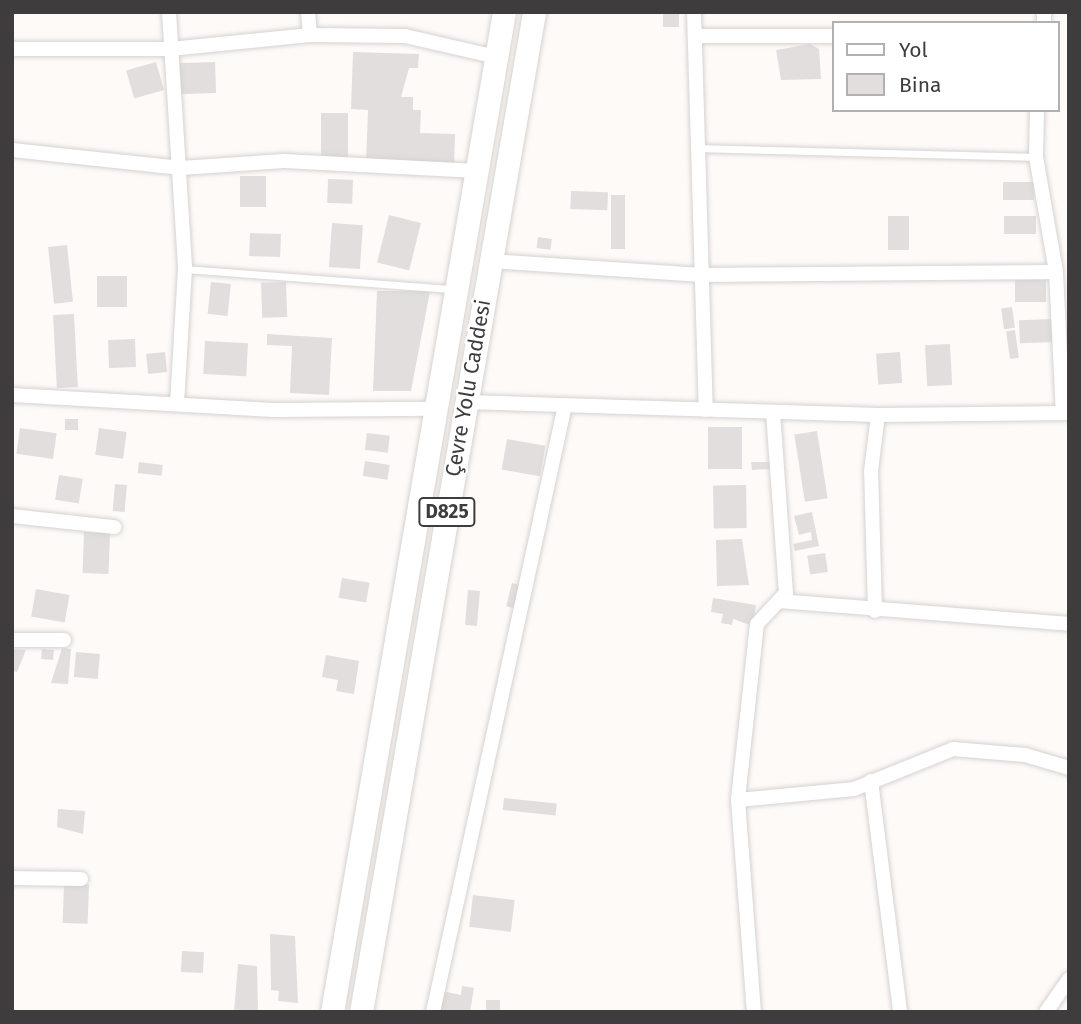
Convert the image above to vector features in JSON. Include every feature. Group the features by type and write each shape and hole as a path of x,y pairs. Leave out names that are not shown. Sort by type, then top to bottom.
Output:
{"highway":[{"name":"Çevre Yolu Caddesi","path":"332,1012 505,12"},
{"name":"Çevre Yolu Caddesi","path":"361,1012 534,12"}],"street":[{"path":"169,12 181,168 185,270 177,403"},
{"path":"308,12 310,35"},
{"path":"694,12 699,275 706,410"},
{"path":"12,49 170,49 310,35 404,36 497,57"},
{"path":"695,36 832,36"},
{"path":"466,402 878,415 1066,413 1056,272 1037,157 1037,112"},
{"path":"12,150 181,168 284,161 477,171"},
{"path":"490,261 699,275 1056,272"},
{"path":"12,395 177,403 436,409"},
{"path":"433,1012 565,405"},
{"path":"754,1012 738,800 757,624 786,593 773,412"},
{"path":"875,611 871,471 878,415"},
{"path":"12,516 114,527"},
{"path":"779,601 875,611 1069,624"},
{"path":"12,640 64,640"},
{"path":"738,800 854,789 953,749 1024,755 1069,768"},
{"path":"871,782 900,1012"},
{"path":"12,878 81,879"},
{"path":"1046,1012 1069,979"}],"lane":[{"path":"697,148 1037,157"},
{"path":"185,270 457,289"}],"building":[{"path":"663,12 679,12 679,27 663,27"},
{"path":"810,44 819,49 821,79 781,80 776,50"},
{"path":"353,52 419,54 418,68 409,68 401,97 413,97 413,110 421,110 420,133 455,134 454,167 366,164 368,110 351,109"},
{"path":"156,62 164,90 134,98 126,71"},
{"path":"215,62 216,93 178,94 177,63"},
{"path":"321,113 348,113 348,159 321,159"},
{"path":"240,176 266,176 266,207 240,207"},
{"path":"328,179 353,180 352,204 327,203"},
{"path":"1003,182 1034,182 1034,200 1003,200"},
{"path":"571,191 608,192 607,210 570,209"},
{"path":"611,195 625,195 625,249 611,249"},
{"path":"389,215 421,223 409,271 377,263"},
{"path":"888,216 909,216 909,250 888,250"},
{"path":"1004,216 1036,216 1036,234 1004,234"},
{"path":"332,223 363,225 360,269 329,267"},
{"path":"250,233 281,234 280,257 249,256"},
{"path":"538,237 552,239 550,250 536,248"},
{"path":"67,245 73,302 54,304 48,247"},
{"path":"97,276 127,276 127,307 97,307"},
{"path":"1015,280 1046,280 1046,302 1015,302"},
{"path":"211,282 231,284 228,316 208,314"},
{"path":"286,282 287,317 262,318 261,283"},
{"path":"377,291 430,291 411,391 373,391"},
{"path":"1012,307 1015,328 1004,329 1001,309"},
{"path":"74,314 78,387 57,388 53,315"},
{"path":"1054,319 1055,342 1020,343 1019,320"},
{"path":"1015,330 1019,358 1010,359 1006,331"},
{"path":"267,334 332,338 329,395 290,393 292,346 267,345"},
{"path":"135,339 136,367 109,368 108,340"},
{"path":"205,341 248,343 246,376 203,374"},
{"path":"950,344 952,385 927,386 925,345"},
{"path":"165,352 167,372 148,374 146,354"},
{"path":"900,352 902,383 878,385 876,354"},
{"path":"65,419 78,419 78,430 65,430"},
{"path":"708,427 742,427 742,469 708,469"},
{"path":"20,428 57,433 53,459 16,454"},
{"path":"99,428 127,432 123,459 95,455"},
{"path":"817,431 828,498 805,502 794,435"},
{"path":"367,433 390,436 388,453 365,450"},
{"path":"507,439 545,446 540,476 502,470"},
{"path":"365,461 390,465 387,480 363,476"},
{"path":"139,462 163,465 161,476 138,473"},
{"path":"751,462 770,462 770,469 752,470"},
{"path":"59,475 83,479 79,503 55,500"},
{"path":"115,484 127,485 125,512 113,511"},
{"path":"746,485 747,528 714,529 713,486"},
{"path":"812,512 819,546 795,551 793,544 812,540 811,532 799,535 794,516"},
{"path":"84,532 110,533 109,574 83,573"},
{"path":"742,539 749,585 717,586 716,540"},
{"path":"825,553 828,572 810,575 807,556"},
{"path":"342,578 370,583 366,603 339,598"},
{"path":"512,583 524,586 518,609 506,606"},
{"path":"36,589 69,595 65,622 31,617"},
{"path":"468,590 480,591 477,626 465,625"},
{"path":"713,598 756,605 753,626 733,619 732,625 721,623 723,614 711,612"},
{"path":"62,648 71,649 68,684 51,683"},
{"path":"12,649 26,650 17,672 12,671"},
{"path":"42,649 54,650 53,660 41,659"},
{"path":"76,652 100,654 98,679 74,677"},
{"path":"326,655 359,661 354,694 336,691 338,680 322,677"},
{"path":"504,798 557,804 555,815 503,810"},
{"path":"58,809 85,811 83,834 57,827"},
{"path":"64,884 89,885 88,924 63,923"},
{"path":"473,895 515,900 511,932 469,927"},
{"path":"270,934 295,936 298,1003 278,1001 279,991 271,990"},
{"path":"182,951 204,952 203,973 181,972"},
{"path":"238,964 257,966 258,1012 234,1012"},
{"path":"462,986 474,988 470,1012 438,1012 442,991 461,995"},
{"path":"486,1000 500,1000 500,1012 486,1012"}]}
